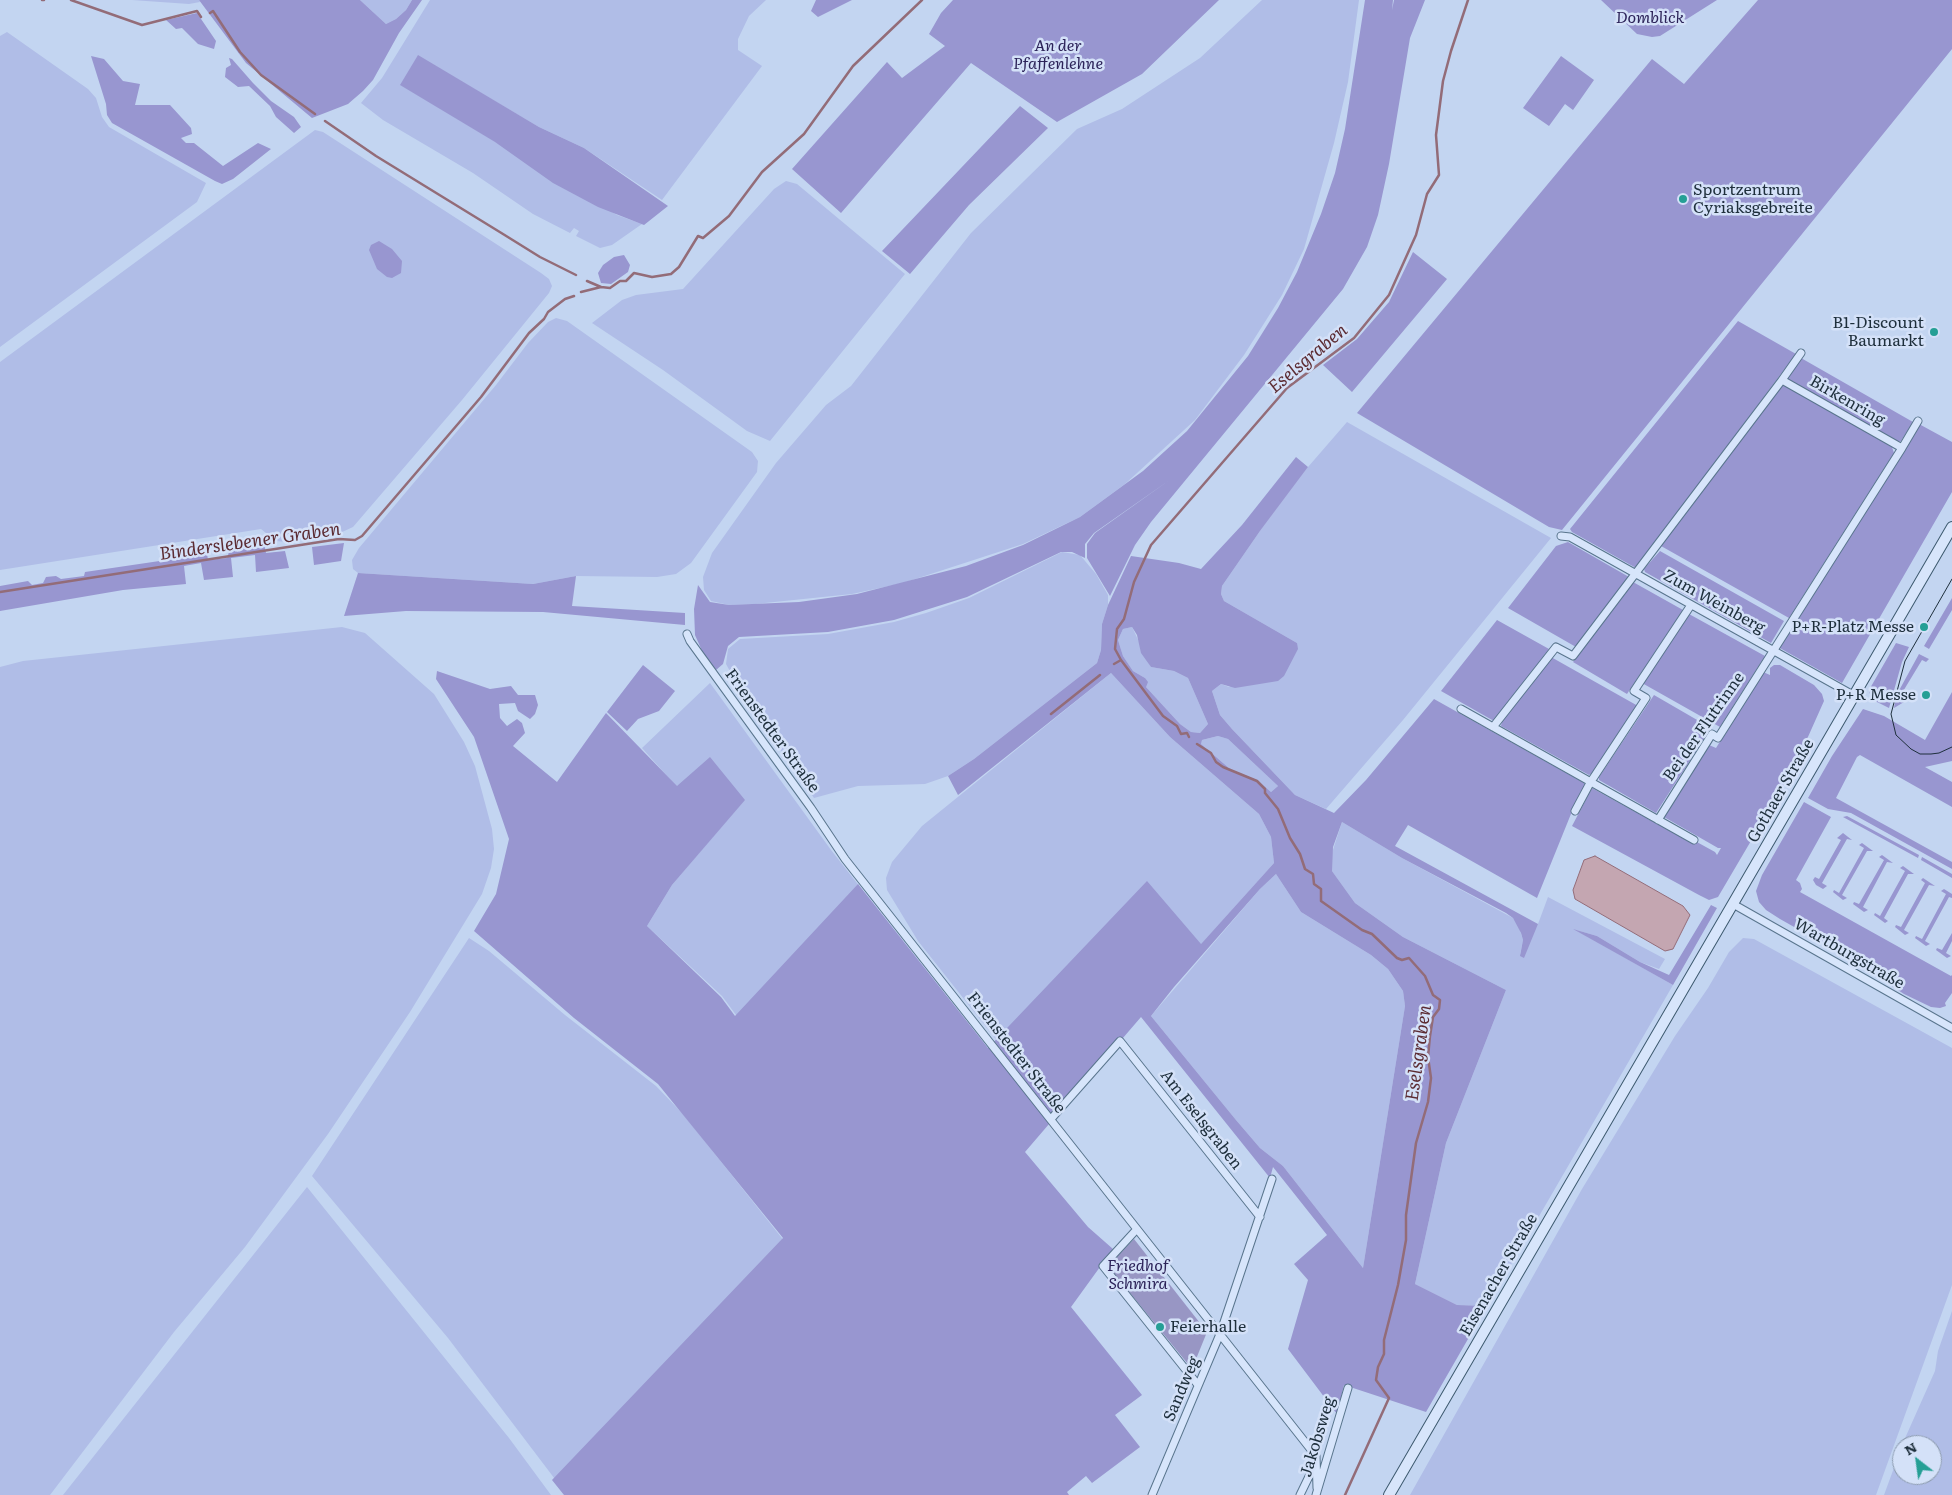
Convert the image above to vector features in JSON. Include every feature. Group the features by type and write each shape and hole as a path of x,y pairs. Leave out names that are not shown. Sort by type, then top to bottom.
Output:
{"main road":[{"name":"Gothaer Straße","path":"1635,1071 1952,526"},
{"name":"Eisenacher Straße","path":"1389,1495 1635,1071"}],"street":[{"path":"1493,727 1556,647 1573,656 1801,353"},
{"name":"Birkenring","path":"1782,380 1902,448"},
{"path":"1772,650 1918,421"},
{"name":"Zum Weinberg","path":"1561,536 1570,537 1853,696"},
{"path":"1574,811 1590,783 1646,698 1634,691 1691,605"},
{"name":"Frienstedter Straße","path":"687,634 845,859 1317,1459"},
{"name":"Bei der Flutrinne","path":"1658,820 1712,734 1718,738 1772,650"},
{"path":"1461,708 1590,783 1694,840"},
{"name":"Wartburgstraße","path":"1733,904 1952,1028"},
{"name":"Am Eselsgraben","path":"1051,1120 1120,1041 1260,1216"},
{"name":"Sandweg","path":"1152,1495 1220,1334 1272,1179"},
{"path":"1137,1229 1103,1266 1198,1385"},
{"name":"Jakobsweg","path":"1316,1491 1348,1388"},
{"path":"1316,1491 1317,1459"},
{"path":"1300,1495 1317,1459"}],"shaded area":[{"path":"132,0 199,0 200,2 189,4"},
{"path":"360,0 412,0 406,10 396,19 386,24"},
{"path":"430,0 766,0 749,16 738,39 738,50 762,66 662,200 584,148 539,127 418,56 401,85 617,215 642,224 612,245 600,248 576,236 579,231 574,228 570,233 533,214 473,173 383,120 361,103 382,78"},
{"path":"1262,0 1359,0 1348,82 1334,143 1304,249 1282,295 1244,355 1195,420 1125,484 1080,517 1023,544 903,583 852,594 755,604 729,605 711,601 704,590 703,577 712,553 776,463 826,405 851,386 971,233 1077,129 1122,109 1200,58"},
{"path":"7,32 88,89 96,98 102,117 109,127 206,183 197,202 0,347 0,36"},
{"path":"315,130 323,132 541,273 549,279 552,286 549,293 462,400 353,527 340,533 287,542 276,541 261,529 0,570 0,362"},
{"path":"786,181 797,184 905,274 770,441 747,431 663,370 592,323 622,300 636,295 683,289 774,189"},
{"path":"556,318 567,321 752,452 758,461 757,472 691,563 676,574 657,577 576,576 533,584 358,573 353,569 352,560 359,548 496,385 528,343 548,322"},
{"path":"1347,422 1551,538 1403,720 1326,809 1295,795 1220,715 1212,691 1221,684 1229,687 1297,643 1224,601 1221,594 1222,586 1308,467"},
{"path":"1062,552 1080,555 1096,574 1108,595 1108,605 1102,624 1101,650 1097,663 974,759 948,776 925,784 858,786 814,798 744,697 726,664 728,649 740,639 828,634 894,622 969,598"},
{"path":"342,627 365,633 434,694 464,742 475,766 492,829 494,849 491,868 482,894 410,1012 328,1134 245,1247 174,1332 50,1495 0,1495 0,667 23,661"},
{"path":"1132,627 1151,667 1174,671 1188,678 1208,724 1200,733 1191,732 1180,724 1146,687 1145,678 1133,671 1123,656 1118,640 1123,629"},
{"path":"1111,673 1170,737 1259,814 1271,837 1274,863 1052,1110 918,941 887,890 886,878 892,862 922,826"},
{"path":"710,683 831,850 1041,1118 776,1069 722,996 647,926 672,885 744,800 677,787 642,748"},
{"path":"1218,736 1228,739 1278,786 1271,792 1257,780 1230,769 1201,744 1202,740"},
{"path":"1342,822 1402,858 1513,918 1518,924 1523,940 1520,955 1538,924 1548,897 1665,959 1659,969 1640,962 1597,936 1576,930 1673,985 1487,1306 1457,1305 1415,1284 1446,1143 1506,990 1403,937 1355,903 1332,871 1331,856"},
{"path":"1595,856 1683,906 1690,915 1673,949 1665,951 1575,899 1573,890 1584,860"},
{"path":"1276,874 1301,912 1371,955 1388,969 1403,991 1405,1006 1363,1268 1283,1166 1260,1148 1151,1016 1260,889"},
{"path":"469,938 489,951 565,1015 656,1086 683,1114 836,1306 567,1495 448,1338 312,1176"},
{"path":"1743,938 1754,939 1952,1048 1952,1285 1898,1435 1892,1435 1892,1451 1876,1495 1410,1495 1582,1189 1675,1036 1708,988 1729,952"},
{"path":"307,1187 509,1438 551,1495 63,1495"},
{"path":"1952,1311 1952,1495 1884,1495 1892,1473 1892,1485 1942,1485 1942,1435 1906,1435 1935,1371 1938,1351"}],"green space":[{"path":"199,0 360,0 386,24 396,19 406,10 412,0 422,0 399,33 373,80 363,91 348,104 312,118 246,63"},
{"path":"816,0 852,0 818,17 811,11"},
{"name":"An der Pfaffenlehne","path":"953,0 1219,0 1142,74 1057,122 971,63 841,213 792,169 887,62 902,78 945,46 929,34 941,13"},
{"path":"1365,0 1393,0 1392,10 1394,0 1425,0 1410,38 1389,164 1378,215 1367,247 1343,289 1151,522 1135,545 1110,596 1087,558 1087,544 1095,533 1171,479 1094,533 1085,544 1085,558 1072,552 1061,552 967,597 894,620 828,632 739,637 728,646 723,664 716,670 703,653 695,635 694,609 698,585 710,602 729,605 799,602 857,594 966,566 1023,545 1080,517 1143,471 1187,431 1248,356 1278,308 1297,272 1321,214 1335,173 1345,129"},
{"name":"Domblick","path":"1601,0 1717,0 1660,36 1652,37 1637,34"},
{"name":"Sportzentrum Cyriaksgebreite","path":"1758,0 1952,0 1952,49 1562,530 1549,527 1357,413 1652,59 1684,84"},
{"path":"197,13 216,41 214,49 198,44 182,28 176,29 166,20"},
{"path":"418,55 539,127 584,148 668,206 644,225 598,207 553,183 495,142 400,85"},
{"path":"91,56 104,59 123,81 140,84 135,105 170,105 191,128 192,134 181,138 186,143 194,143 223,166 258,143 271,149 233,179 222,184 215,181 112,123 107,115 106,104"},
{"path":"1561,56 1594,80 1573,110 1565,104 1549,126 1523,108"},
{"path":"229,58 271,101 294,117 301,127 294,133 276,117 270,106 249,86 238,87 225,77 226,68 231,65"},
{"path":"1020,106 1048,128 969,205 910,274 882,251"},
{"path":"379,241 392,249 402,261 401,273 392,278 387,277 377,269 369,250 371,245"},
{"path":"1413,252 1447,279 1352,392 1323,365 1357,339 1389,302"},
{"path":"624,255 630,265 628,272 611,284 601,283 598,273 603,265 614,257"},
{"path":"1738,321 1796,354 1636,568 1572,532 1570,529"},
{"path":"1801,358 1913,422 1901,441 1897,442 1787,379 1787,376"},
{"path":"1784,385 1892,447 1894,453 1789,618 1661,546 1780,387"},
{"path":"1919,424 1952,442 1952,492 1842,683 1778,647"},
{"path":"1296,457 1308,467 1222,586 1221,594 1224,601 1297,643 1298,649 1284,676 1278,681 1235,688 1221,684 1212,691 1220,715 1295,795 1334,813 1366,780 1434,699 1584,783 1585,786 1575,804 1537,898 1408,825 1395,846 1538,924 1524,958 1520,956 1523,940 1521,933 1513,918 1506,913 1402,858 1342,822 1333,847 1332,871 1355,903 1403,937 1506,990 1446,1143 1415,1284 1457,1305 1487,1306 1426,1412 1344,1385 1337,1414 1288,1349 1308,1280 1294,1264 1327,1235 1273,1167 1270,1178 1141,1017 1025,1152 1088,1227 1113,1249 1071,1307 1142,1395 1115,1415 1140,1447 1092,1483 1086,1476 1067,1492 1069,1495 564,1495 552,1480 783,1238 658,1084 574,1018 474,931 496,894 509,839 474,737 436,679 437,671 490,689 511,686 518,695 535,695 538,705 535,714 530,719 518,711 515,703 499,704 500,718 507,726 517,719 522,723 525,733 513,746 557,782 606,713 677,786 710,757 745,800 672,885 647,926 721,997 735,1016 858,884 988,1048 1147,881 1201,944 1274,863 1271,837 1259,814 1170,737 1111,673 958,795 948,776 974,759 1097,663 1101,650 1102,624 1108,605 1131,556 1179,563 1201,569 1242,525","holes":["1132,627 1137,635 1141,653 1151,667 1174,671 1188,678 1208,724 1200,733 1191,732 1180,724 1146,687 1148,682 1145,678 1133,671 1123,656 1118,640 1123,629","1218,736 1228,739 1278,786 1271,792 1257,780 1230,769 1201,744 1202,740","1276,874 1301,912 1371,955 1388,969 1403,991 1405,1006 1363,1268 1283,1166 1260,1148 1151,1016 1260,889"]},
{"path":"1568,542 1629,577 1576,647 1508,608 1556,546"},
{"path":"344,543 341,561 314,565 312,547"},
{"path":"264,544 266,553 285,551 289,568 256,572 255,555 231,558 233,577 204,580 201,563 184,566 186,584 123,590 0,611 0,586 28,581 32,585 43,583 46,577 56,576 61,579 84,576 85,572 207,554 208,560 227,558 230,549"},
{"path":"1660,551 1784,621 1771,643 1645,572 1644,569"},
{"path":"358,573 533,584 576,576 572,606 685,613 685,625 543,612 406,611 344,616"},
{"path":"1633,582 1683,610 1627,694 1573,662"},
{"path":"1952,598 1952,610 1929,649 1924,646"},
{"path":"1689,614 1765,656 1720,727 1642,683"},
{"path":"1497,620 1549,649 1494,721 1441,691"},
{"path":"1896,643 1909,647 1902,662 1889,708 1871,699 1869,690"},
{"path":"1919,654 1929,659 1926,662 1922,660 1899,698 1904,702 1894,708 1896,696"},
{"path":"1551,657 1638,706 1593,773 1589,775 1501,726 1502,721"},
{"path":"643,665 675,691 659,711 638,719 627,731 607,712"},
{"path":"1774,665 1780,665 1814,685 1822,694 1824,701 1795,766 1718,897 1709,900 1572,826 1592,788 1693,844 1695,841 1717,855 1721,848 1664,817 1709,745 1716,748 1763,672 1770,675 1770,668"},
{"path":"1952,692 1952,761 1925,767 1952,782 1952,807 1860,755 1857,757 1836,798 1952,862 1952,869 1851,813 1828,809 1808,798 1832,756 1863,709 1884,716 1925,740"},
{"path":"1654,695 1711,728 1656,813 1599,780 1599,777"},
{"path":"1804,802 1831,817 1796,880 1800,883 1802,889 1800,892 1952,975 1952,993 1945,1003 1946,1006 1940,1008 1931,1007 1904,994 1849,958 1780,919 1766,910 1759,902 1756,891 1762,875"},
{"path":"1847,816 1919,855 1918,858 1843,817"},
{"path":"1843,833 1852,840 1847,839 1822,883 1827,886 1823,889 1816,885 1813,880 1815,877 1819,879 1841,840 1837,838"},
{"path":"1862,843 1873,851 1867,851 1842,895 1847,898 1843,900 1833,892 1834,890 1839,893 1864,848 1859,845"},
{"path":"1882,855 1893,863 1887,862 1863,907 1868,910 1864,912 1853,904 1854,902 1859,904 1884,860 1879,857"},
{"path":"1922,857 1952,874 1952,878 1921,860"},
{"path":"1903,866 1914,874 1908,874 1884,918 1888,921 1885,923 1874,915 1875,913 1880,916 1905,871 1900,868"},
{"path":"1923,878 1935,886 1929,885 1904,930 1909,933 1905,935 1895,927 1896,925 1901,927 1925,883 1921,880"},
{"path":"1944,889 1952,894 1952,898 1949,897 1925,941 1930,944 1926,946 1915,938 1916,936 1922,939 1946,894 1941,891"},
{"path":"1711,905 1717,908 1673,985 1573,929 1597,936 1640,962 1669,975"},
{"path":"1952,933 1952,941 1946,953 1951,956 1947,958 1936,950 1937,948 1942,950"},
{"name":"Friedhof Schmira","path":"1134,1239 1207,1332 1192,1369 1108,1266"}],"waterway":[{"path":"71,0 142,25 197,11 201,17"},
{"name":"Binderslebener Graben","path":"581,292 601,287 610,288 620,281 626,281 634,273 652,277 671,274 679,267 698,236 703,238 729,216 762,172 804,134 853,66 922,0"},
{"name":"Eselsgraben","path":"1189,737 1187,733 1181,734 1177,726 1163,716 1121,660 1115,649 1117,629 1124,619 1134,582 1151,545 1287,388 1354,338 1389,295 1416,235 1427,194 1439,175 1436,135 1443,81 1468,0"},
{"path":"210,13 213,11 240,52 261,75 315,114"},
{"path":"325,121 376,156 540,257 576,275"},
{"path":"587,281 601,287"},
{"name":"Binderslebener Graben","path":"0,592 339,539 355,540 362,536 481,397 529,333 544,319 548,312 565,299 574,296"},
{"path":"1114,664 1121,660"},
{"path":"1051,714 1100,675"},
{"name":"Eselsgraben","path":"1197,744 1211,753 1216,762 1223,767 1257,781 1265,789 1265,793 1278,809 1290,838 1300,854 1305,869 1313,874 1314,884 1321,889 1321,901 1362,930 1372,934 1397,958 1402,960 1409,958 1425,976 1433,995 1440,1000 1439,1009 1433,1017 1430,1036 1428,1057 1431,1078 1428,1102 1416,1143 1406,1215 1406,1240 1398,1285 1384,1340 1384,1354 1378,1367 1376,1380 1389,1398 1345,1495"}],"tram line":[{"path":"1952,579 1905,661 1891,714 1896,735 1911,749 1920,754 1939,753 1952,747"}],"place":[{"name":"Sportzentrum Cyriaksgebreite","path":"1683,199"},
{"name":"B1-Discount Baumarkt","path":"1934,332"},
{"name":"P+R-Platz Messe","path":"1924,627"},
{"name":"P+R Messe","path":"1926,695"},
{"name":"Feierhalle","path":"1160,1327"}]}
